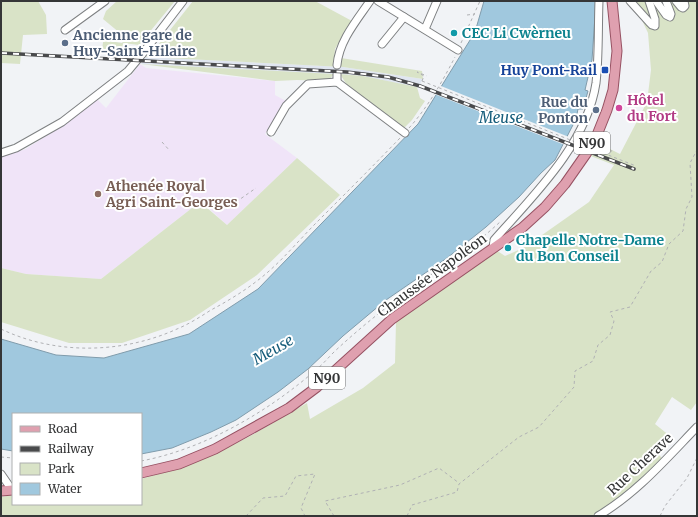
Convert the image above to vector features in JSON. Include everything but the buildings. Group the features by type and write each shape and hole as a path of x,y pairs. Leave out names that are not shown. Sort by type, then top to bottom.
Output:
{"main road":[{"name":"Chaussée Napoléon","path":"142,473 178,464 215,449 289,408 317,387 392,319 522,228 545,207 565,184 586,154 597,135 607,110 614,83 616,51 612,1"},
{"path":"1,491 12,490"}],"street":[{"path":"1,153 16,148 62,122 128,71 183,1"},
{"path":"337,65 339,52 344,42 370,1"},
{"path":"378,1 458,50"},
{"path":"425,29 437,1"},
{"path":"493,248 494,240 544,184 560,162 577,136 589,112 596,83 599,1"},
{"path":"630,1 649,22 655,26 655,19 650,1"},
{"path":"656,1 666,15 670,17 670,11 666,1"},
{"path":"676,1 681,8 685,6 684,1"},
{"path":"65,30 101,2"},
{"path":"382,44 404,17"},
{"path":"337,74 337,82"},
{"path":"272,132 286,106 308,84 337,82 405,133"},
{"name":"Rue Cherave","path":"598,516 622,500 640,485 697,427"},
{"path":"1,474 12,490"}],"path":[{"path":"467,15 475,14"},
{"path":"427,76 416,72 424,76 422,82 636,166"},
{"path":"1,329 35,342 68,347 90,348 126,346 161,336 219,306 261,277 405,133 418,118 439,85"},
{"path":"162,142 170,151"},
{"path":"599,146 612,150 610,153 605,151 603,153"},
{"path":"407,516 412,505 457,492 460,484 520,437 539,427 574,387 575,371 593,361 598,345 610,335 614,321 610,312 630,307 651,271 662,262 670,244 683,231 686,209 692,197 690,163 697,150"},
{"path":"213,198 218,205 226,209 256,188"},
{"path":"142,460 172,453 193,446 233,427 272,403 318,369 334,352 388,306 468,249 506,217"},
{"path":"1,457 12,458"},
{"path":"660,516 665,506 687,478 697,458"},
{"path":"334,516 325,501 400,485 439,468 460,484"},
{"path":"246,516 263,498 284,496 296,476 315,474 301,508 304,516"}],"shaded area":[{"path":"146,57 343,67 423,79 418,88 363,76 141,64"},
{"path":"140,64 146,68 275,81 275,95 286,101 265,134 297,158 227,225 201,201 101,279 26,274 1,268 1,157 24,150 59,128 97,99 106,108"}],"green space":[{"path":"1,1 38,1 46,15 47,34 23,35 20,64 1,63"},
{"path":"117,1 175,1 139,45 123,43 122,52 102,50 104,35 110,37 109,41 122,43 126,38 103,19 106,11"},
{"path":"193,1 315,1 352,21 335,49 334,64 341,58 422,71 423,79 343,67 146,57 155,49"},
{"path":"633,1 697,1 697,402 691,410 672,397 655,424 670,436 656,452 665,461 598,516 1,516 1,497 12,495 12,505 142,505 142,479 186,465 225,449 307,403 310,419 363,388 395,363 396,322 496,250 505,256 525,247 589,202 614,165 588,155 598,143 620,154 647,102 651,70 648,33"},
{"path":"141,64 334,74 328,81 275,81"},
{"path":"340,74 363,76 417,87 420,98 425,101 412,120 405,127 400,126 347,85"},
{"path":"297,158 340,195 257,275 190,320 122,343 69,343 1,322 1,268 26,274 101,279 201,201 227,225"}],"water":[{"name":"Meuse","path":"484,1 596,1 592,60 585,90 588,91 583,109 578,109 576,119 555,160 519,197 486,227 447,258 386,300 343,336 308,369 278,392 236,420 211,432 172,448 142,454 142,413 12,413 12,451 1,449 1,339 56,355 104,358 189,334 258,289 418,124 475,32"}],"pier":[{"path":"440,86 569,137 565,145 434,94"}],"railway":[{"path":"1,53 347,72 388,77 420,86 634,169"}],"place":[{"name":"CEC Li Cwèrneu","path":"454,33"},
{"name":"Ancienne gare de Huy-Saint-Hilaire","path":"65,43"},
{"name":"Huy Pont-Rail","path":"605,70"},
{"name":"Hôtel du Fort","path":"619,108"},
{"name":"Rue du Ponton","path":"596,110"},
{"name":"Athenée Royal Agri Saint-Georges","path":"98,194"},
{"name":"Chapelle Notre-Dame du Bon Conseil","path":"508,248"}]}
